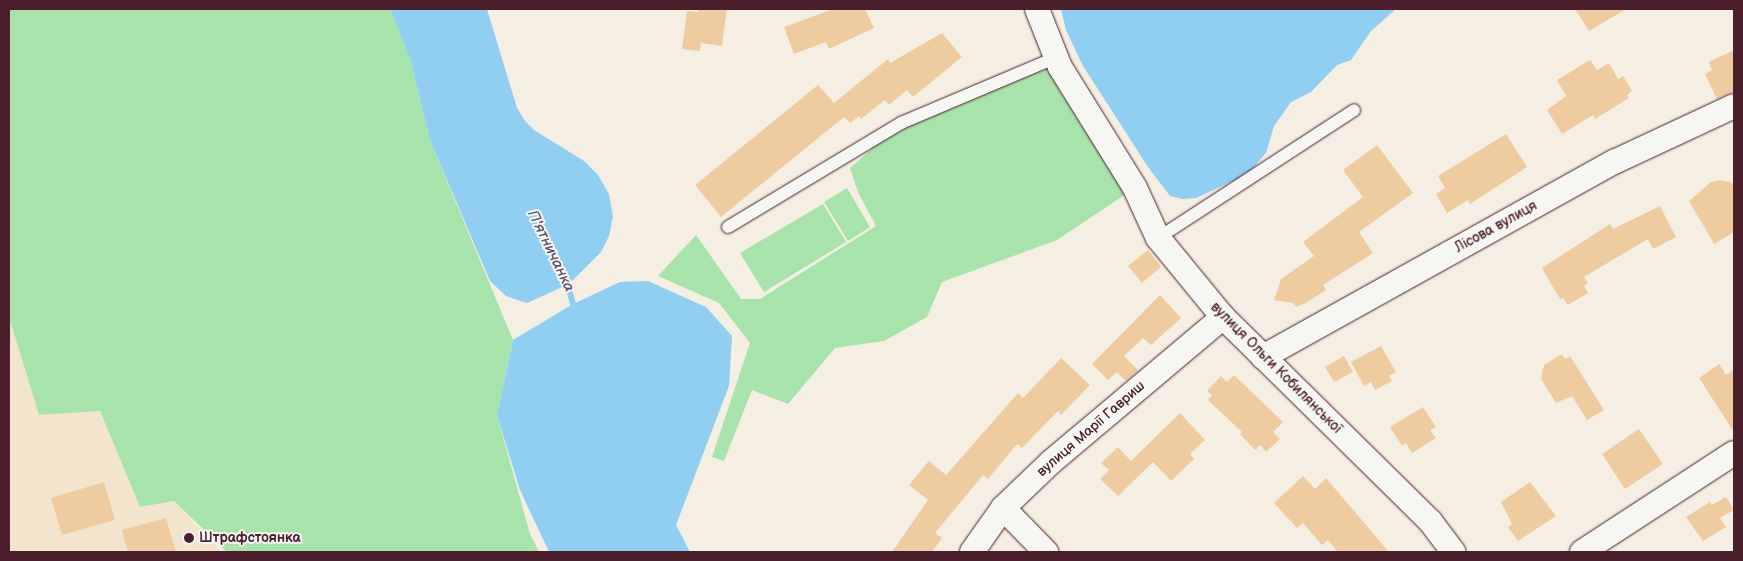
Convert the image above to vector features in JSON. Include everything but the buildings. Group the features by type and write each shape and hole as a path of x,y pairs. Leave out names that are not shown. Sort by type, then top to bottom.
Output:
{"street":[{"name":"вулиця Ольги Кобилянської","path":"1037,9 1055,58 1135,188 1158,238 1222,317 1430,521 1453,552"},
{"name":"Лісова вулиця","path":"1263,357 1614,162 1734,106"},
{"name":"вулиця Марії Гавриш","path":"972,552 1003,508 1051,462 1222,317"},
{"path":"1582,552 1734,453"},
{"path":"1003,508 1046,552"}],"lane":[{"path":"728,227 901,123 1055,58"},
{"path":"1158,238 1354,110"}],"shaded area":[{"path":"9,317 39,415 100,411 140,507 174,501 222,552 9,552"}],"green space":[{"path":"9,9 390,9 410,59 430,140 513,340 497,415 530,534 539,552 227,552 174,501 140,507 100,411 39,415 9,317"},
{"path":"1055,58 1135,188 1057,240 942,282 927,317 884,341 835,348 788,404 752,390 724,461 712,457 750,343 719,303 658,276 696,235 741,299 760,299 876,226 858,192 850,168 901,123"},
{"path":"847,188 870,227 848,241 824,202"},
{"path":"823,204 846,242 764,292 740,253"}],"water":[{"path":"390,9 487,9 517,108 525,121 534,130 584,161 598,175 609,194 613,216 609,236 601,252 569,284 527,303 506,296 490,281 430,140 410,59"},
{"path":"1061,9 1396,9 1371,31 1351,60 1337,65 1311,92 1291,102 1274,126 1266,153 1248,174 1196,198 1183,199 1170,196 1148,167 1083,66 1066,30"},
{"path":"648,281 706,307 732,336 729,386 676,525 690,552 549,552 520,490 497,415 513,340 573,304 620,282"}],"waterway":[{"name":"П'ятничанка","path":"566,278 575,311"}],"place":[{"name":"Штрафстоянка","path":"189,538"}]}
